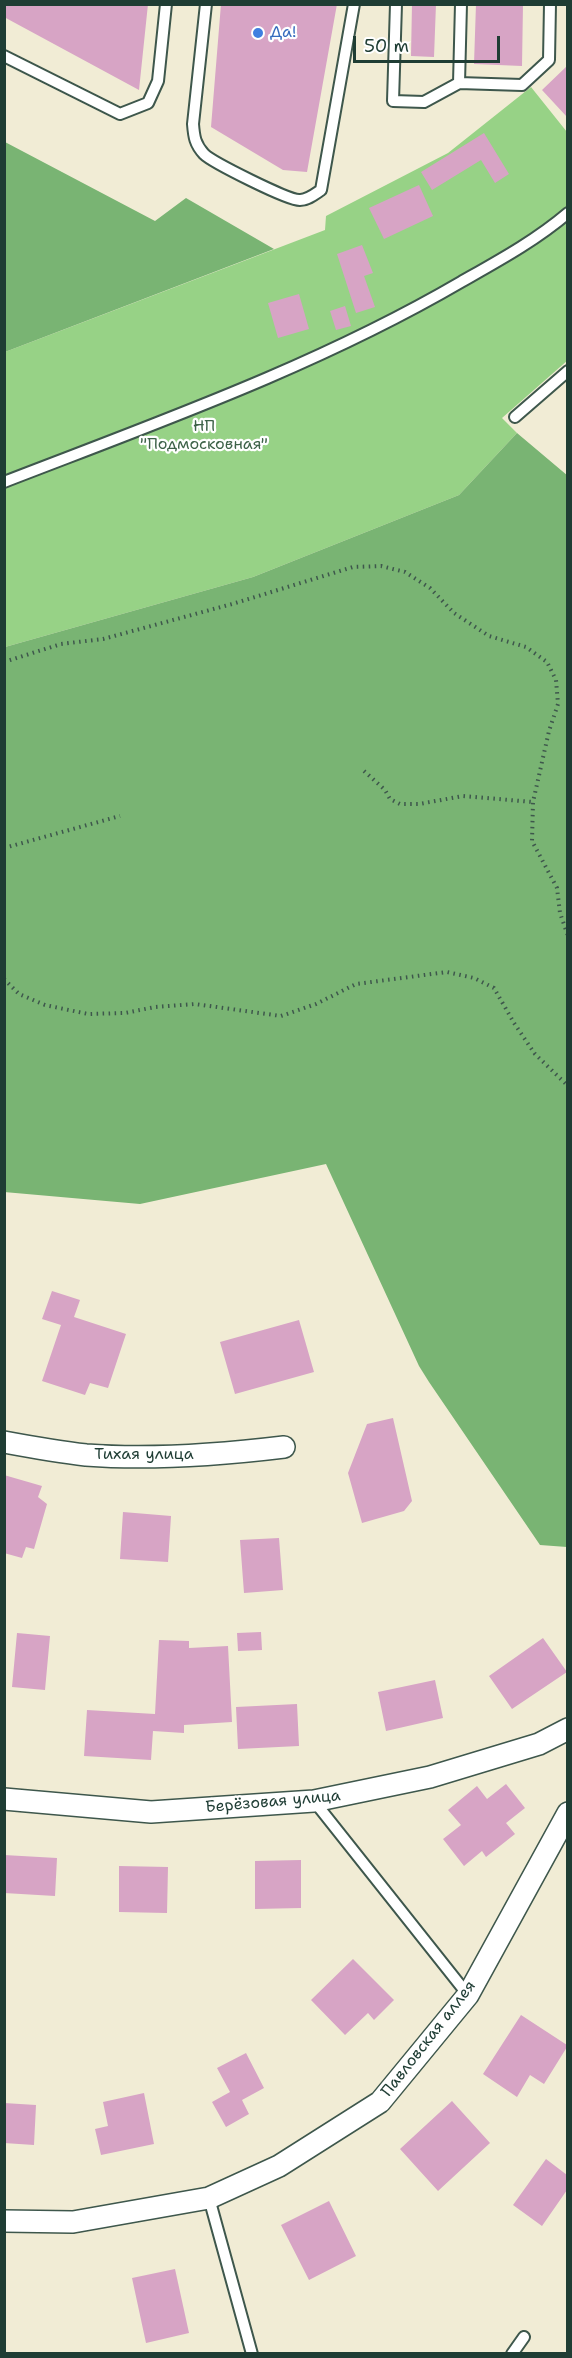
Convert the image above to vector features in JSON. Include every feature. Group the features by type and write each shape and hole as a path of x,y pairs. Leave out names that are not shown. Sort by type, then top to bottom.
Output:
{"street":[{"name":"Тихая улица","path":"4,1442 86,1455 155,1457 234,1453 284,1447"},
{"name":"Берёзовая улица","path":"4,1799 151,1812 314,1801 430,1777 539,1744 567,1729"},
{"name":"Павловская аллея","path":"4,2221 73,2222 209,2198 279,2166 380,2102 468,1995 567,1813"}],"lane":[{"path":"4,56 120,114 148,103 158,81 166,4"},
{"path":"206,4 193,124 194,141 205,156 285,197 301,200 312,197 321,190 354,4"},
{"path":"396,4 393,101 424,102 459,84 522,85 549,60 550,4"},
{"path":"459,84 461,4"},
{"path":"4,482 264,380 406,314 544,234 567,213"},
{"path":"515,417 567,371"},
{"path":"314,1801 468,1995"},
{"path":"209,2198 252,2354"},
{"path":"512,2354 524,2337"}],"path":[{"path":"4,662 61,644 103,639 232,604 353,567 381,567 405,572 430,588 454,613 489,636 526,647 547,662 556,680 558,704 549,731 533,802 532,841 557,888 560,913 567,936"},
{"path":"364,771 385,790 390,799 400,804 419,804 463,796 533,802"},
{"path":"4,848 120,816"},
{"path":"4,979 19,994 45,1005 88,1014 125,1013 155,1007 195,1004 281,1016 316,1004 356,984 401,976 447,972 474,978 494,988 535,1054 567,1086"}],"green space":[{"name":"НП \"Подмосковная\"","path":"531,87 567,132 568,360 502,418 517,433 459,495 253,577 5,647 5,352 325,230 326,216 448,153"},
{"path":"5,142 155,221 186,198 274,249 5,352"},
{"path":"517,433 568,476 567,1547 540,1545 429,1382 419,1366 326,1164 140,1204 4,1192 5,647 253,577 459,495"}],"building":[{"path":"4,4 148,4 139,90 4,17"},
{"path":"221,4 337,4 307,172 283,170 211,127"},
{"path":"412,4 436,4 434,57 411,56"},
{"path":"476,4 523,4 522,66 474,64"},
{"path":"567,66 567,117 542,90"},
{"path":"484,133 509,174 495,183 481,160 432,190 421,172"},
{"path":"419,185 433,216 384,239 369,208"},
{"path":"362,245 373,273 364,276 375,307 356,313 337,254"},
{"path":"299,294 309,329 278,338 268,303"},
{"path":"345,306 351,326 336,330 330,311"},
{"path":"52,1291 80,1300 74,1317 126,1334 108,1388 90,1383 85,1395 42,1381 61,1325 42,1319"},
{"path":"299,1320 314,1372 235,1394 220,1342"},
{"path":"393,1418 412,1501 404,1511 362,1523 348,1473 367,1424"},
{"path":"4,1475 42,1486 38,1497 47,1504 34,1549 26,1547 22,1558 4,1553"},
{"path":"123,1512 171,1516 168,1562 120,1559"},
{"path":"279,1538 283,1590 244,1593 240,1540"},
{"path":"261,1632 262,1650 238,1651 237,1633"},
{"path":"17,1633 50,1636 45,1690 12,1687"},
{"path":"543,1638 567,1672 512,1709 489,1676"},
{"path":"159,1640 189,1641 189,1648 228,1646 232,1722 184,1725 184,1733 153,1731 151,1760 84,1756 87,1710 155,1714"},
{"path":"435,1680 443,1718 386,1731 378,1692"},
{"path":"297,1704 299,1746 238,1749 236,1707"},
{"path":"506,1784 525,1808 506,1823 515,1834 486,1857 482,1851 464,1866 443,1839 461,1825 448,1810 477,1786 487,1799"},
{"path":"4,1855 57,1858 55,1896 4,1893"},
{"path":"301,1860 301,1908 255,1909 255,1861"},
{"path":"119,1866 168,1867 167,1913 119,1912"},
{"path":"353,1959 394,2000 374,2020 368,2013 345,2035 311,2000"},
{"path":"521,2015 567,2047 544,2084 530,2075 517,2097 483,2074"},
{"path":"246,2053 264,2088 242,2100 249,2114 226,2127 212,2102 230,2092 217,2068"},
{"path":"144,2093 154,2144 101,2155 95,2129 108,2126 103,2102"},
{"path":"452,2101 490,2143 438,2191 400,2149"},
{"path":"4,2103 36,2105 34,2145 4,2143"},
{"path":"546,2159 567,2175 567,2190 542,2226 513,2205"},
{"path":"329,2201 356,2256 309,2280 281,2225"},
{"path":"175,2269 189,2333 146,2343 132,2278"}],"place":[{"name":"Да!","path":"258,33"}]}
